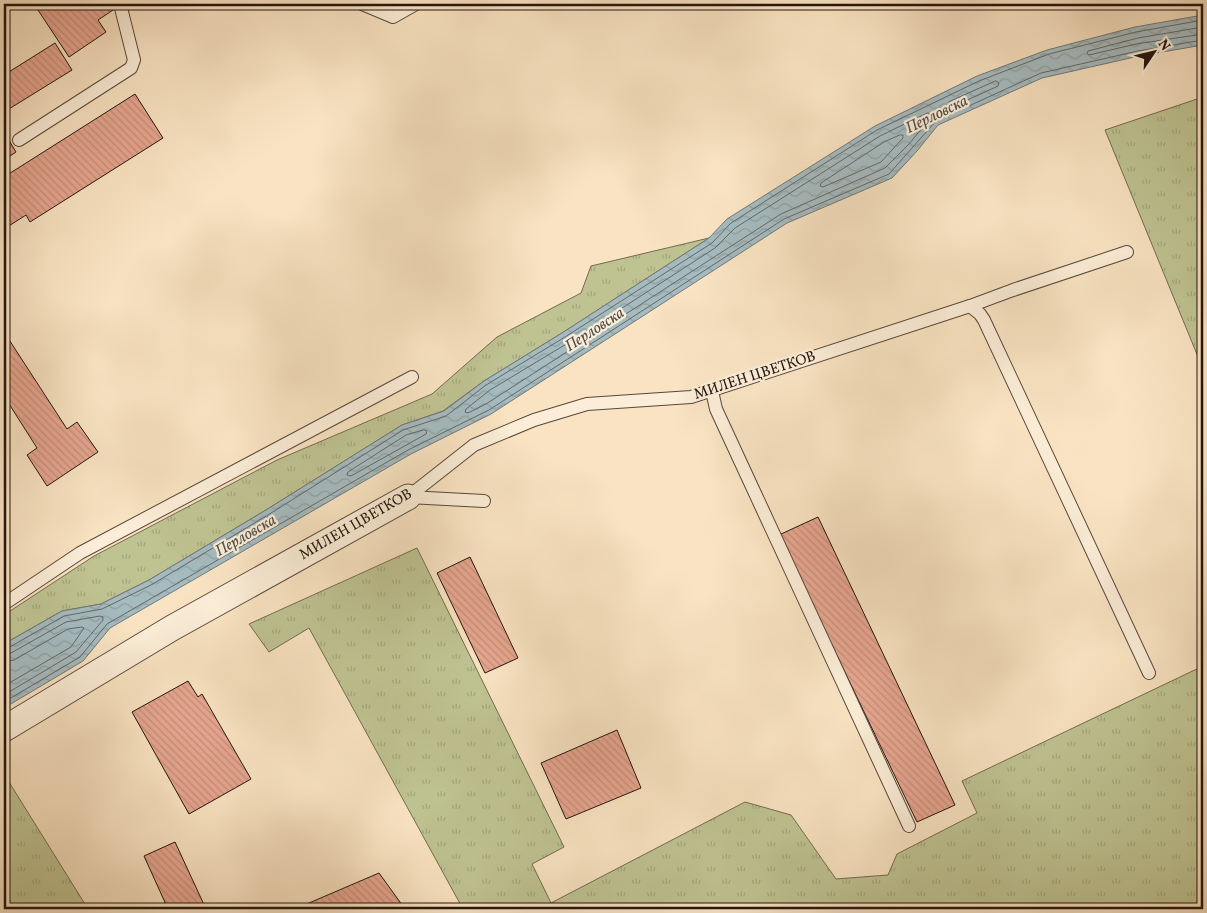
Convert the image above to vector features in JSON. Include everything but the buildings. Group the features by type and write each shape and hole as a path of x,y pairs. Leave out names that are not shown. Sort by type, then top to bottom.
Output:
{"street":[{"name":"МИЛЕН ЦВЕТКОВ","path":"4,729 172,628 408,496"}],"lane":[{"path":"18,140 131,68 134,60 120,4"},
{"path":"362,4 392,18 416,4"},
{"name":"МИЛЕН ЦВЕТКОВ","path":"408,496 474,446 534,420 587,404 691,398 1127,252"},
{"path":"970,306 984,320 1148,672"},
{"path":"4,604 80,553 412,377"},
{"path":"712,391 716,409 909,826"},
{"path":"408,496 484,501"}],"green space":[{"path":"1203,97 1203,369 1105,130"},
{"path":"709,238 484,381 443,411 402,425 149,580 101,604 62,611 4,644 4,615 94,556 277,460 432,394 497,337 581,293 591,266"},
{"path":"417,548 564,847 532,864 551,903 745,802 791,815 836,879 888,875 897,854 977,813 962,781 1203,666 1203,909 463,909 309,628 269,652 249,624"},
{"path":"4,774 88,909 4,909"}],"water":[{"name":"Перловска","path":"1203,15 1203,45 1139,56 1042,78 938,125 892,178 787,223 491,414 411,454 110,628 83,661 4,708 4,644 62,611 101,604 149,580 402,425 444,411 484,381 709,238 727,219 875,126 977,76 1047,50 1135,27"}]}
